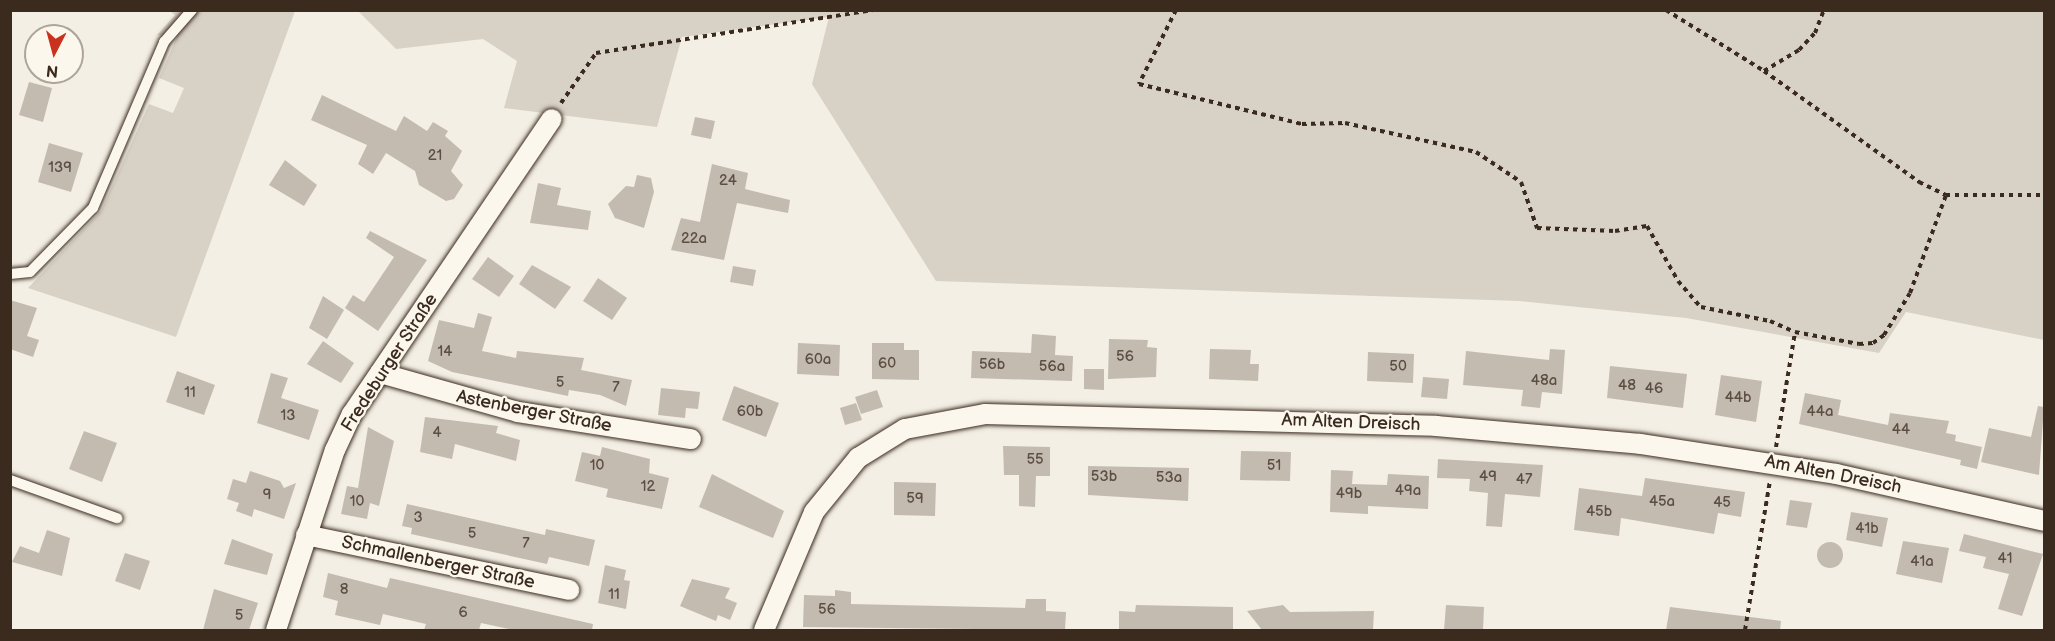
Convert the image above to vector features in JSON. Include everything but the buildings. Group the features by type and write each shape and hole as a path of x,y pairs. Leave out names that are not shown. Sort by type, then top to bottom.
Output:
{"street":[{"name":"Fredeburger Straße","path":"276,630 335,450 380,374 552,119"},
{"name":"Astenberger Straße","path":"380,374 518,412 691,439"},
{"name":"Am Alten Dreisch","path":"764,630 806,526 832,483 873,445 905,429 949,418 985,414 1436,426 1640,444 1773,464 2044,521"},
{"name":"Schmallenberger Straße","path":"306,535 569,590"}],"lane":[{"path":"10,274 30,272 93,208 164,42 192,10"},
{"path":"10,480 117,519"}],"path":[{"path":"552,119 596,53 875,10"},
{"path":"1176,10 1139,84 1302,124 1345,123 1476,152 1521,182 1537,228 1615,231 1647,226 1678,281 1701,307 1770,321 1796,332 1859,344 1873,343 1884,334 1910,293 1946,195"},
{"path":"1666,10 1764,71 1919,182 1946,195 2044,195"},
{"path":"1764,71 1798,50 1815,33 1824,10"},
{"path":"1773,464 1796,332"},
{"path":"1745,630 1767,498"}],"shaded area":[{"path":"170,11 295,11 176,337 28,288 101,211 149,104 173,113 184,88 159,78 177,37 157,35 175,15"},
{"path":"358,11 2044,11 2044,340 1906,312 1879,353 1686,318 1519,301 936,281 812,84 829,17 682,37 657,127 504,108 517,61 483,39 396,49"}]}
